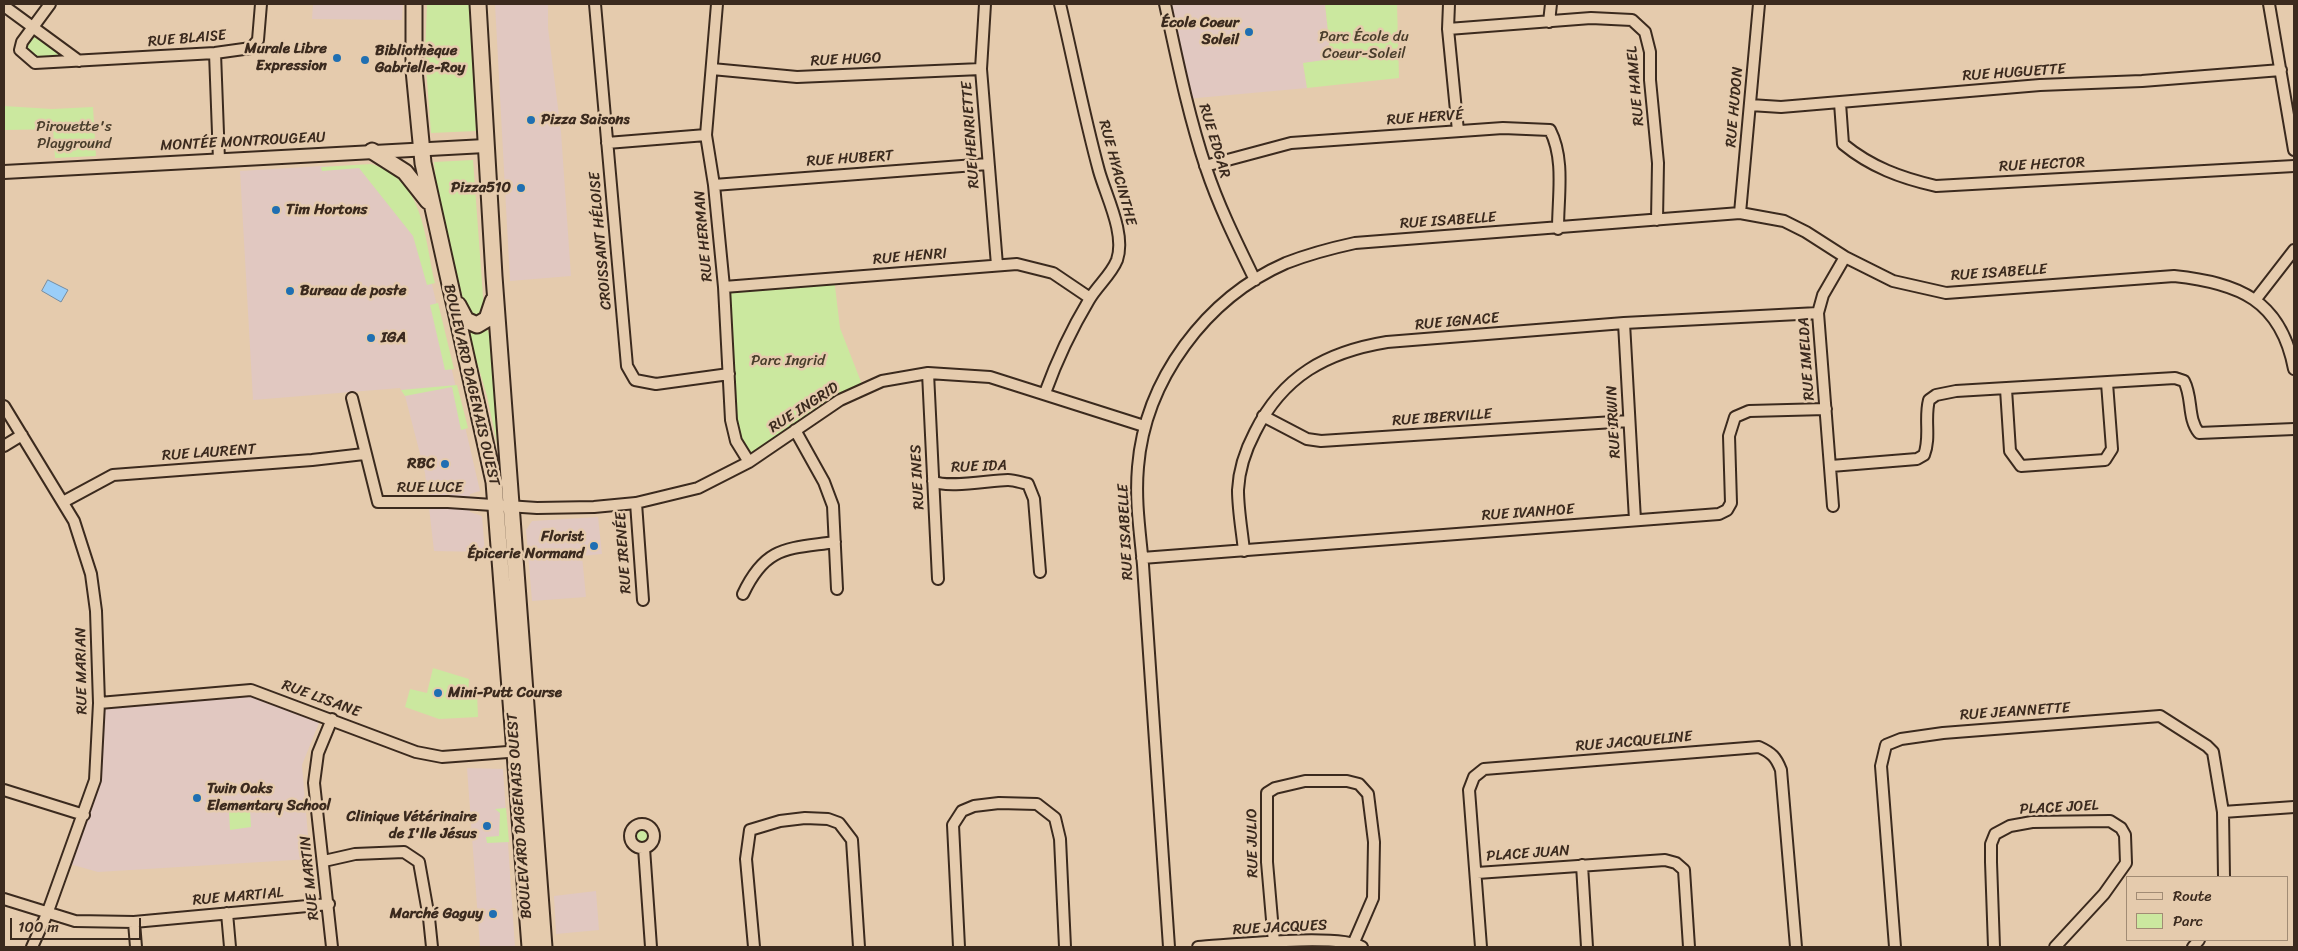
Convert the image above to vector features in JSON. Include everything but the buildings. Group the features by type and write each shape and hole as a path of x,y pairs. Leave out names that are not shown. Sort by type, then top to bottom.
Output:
{"main road":[{"name":"BOULEVARD DAGENAIS OUEST","path":"414,4 414,70 422,149 449,288 490,463 496,506 544,947"},
{"name":"BOULEVARD DAGENAIS OUEST","path":"478,4 485,146 511,507 530,947"},
{"path":"372,151 405,172 432,207"},
{"path":"449,288 466,320 477,326 487,319 495,292"}],"street":[{"name":"RUE BLAISE","path":"50,4 22,42 20,50 35,63 215,53 251,48 258,40 261,4"},
{"name":"CROISSANT HÉLOISE","path":"595,4 627,366 635,380 656,384 729,374"},
{"name":"RUE HERMAN","path":"717,4 706,135 714,184 724,287 731,420 736,441 749,462"},
{"name":"RUE HENRIETTE","path":"985,4 981,69 997,265"},
{"name":"RUE HYACINTHE","path":"1045,393 1062,347 1090,298 1112,270 1118,258 1119,246 1115,220 1099,171 1060,4"},
{"name":"RUE EDGAR","path":"1164,4 1186,99 1205,166 1224,216 1255,280"},
{"path":"1449,4 1448,29 1458,131"},
{"path":"1549,22 1551,4"},
{"name":"RUE HUDON","path":"1740,213 1759,4"},
{"path":"2269,4 2294,150"},
{"path":"4,6 79,61"},
{"name":"RUE HAMEL","path":"1448,29 1591,18 1632,20 1645,32 1650,52 1650,80 1658,163 1657,220"},
{"path":"215,53 219,160"},
{"name":"RUE HUGO","path":"712,69 797,77 981,69"},
{"name":"RUE HUGUETTE","path":"1750,105 1781,107 2040,85 2142,81 2281,70"},
{"name":"RUE HECTOR","path":"1840,103 1843,144 1869,163 1891,174 1936,186 2294,166"},
{"name":"RUE HERVÉ","path":"1205,166 1291,143 1503,128 1550,130 1557,143 1559,165 1558,228"},
{"path":"607,143 706,135"},
{"name":"MONTÉE MONTROUGEAU","path":"4,172 485,146"},
{"name":"RUE HUBERT","path":"714,184 988,164"},
{"name":"RUE ISABELLE","path":"1169,947 1142,558 1136,508 1138,466 1144,426 1164,376 1188,340 1206,318 1228,299 1255,280 1285,264 1317,252 1355,243 1740,213 1784,221 1806,232 1845,257 1893,281 1946,293 2174,276 2210,280 2256,299 2274,316 2290,350 2294,369"},
{"path":"2256,299 2294,250"},
{"name":"RUE IMELDA","path":"1833,506 1818,313 1823,295 1845,257"},
{"name":"RUE HENRI","path":"724,287 1017,264 1053,273 1090,298"},
{"name":"RUE IGNACE","path":"1244,551 1238,490 1243,455 1263,416 1276,397 1296,377 1336,354 1387,342 1624,323 1818,313"},
{"name":"RUE IRWIN","path":"1624,323 1635,520"},
{"name":"RUE INGRID","path":"511,507 572,508 636,503 698,488 749,462 840,400 882,382 928,373 990,377 1144,426"},
{"name":"RUE INES","path":"928,373 938,579"},
{"path":"1831,466 1917,459 1924,455 1928,445 1926,410 1929,400 1936,395 1956,391 2175,378 2184,381 2189,390 2192,425 2199,433 2294,429"},
{"path":"2006,389 2010,451 2022,466 2105,460 2112,450 2107,383"},
{"path":"352,398 364,454"},
{"name":"RUE MARIAN","path":"4,406 74,521 91,574 96,611 99,702 94,780 84,815 47,914 32,947"},
{"name":"RUE IVANHOE","path":"1142,558 1635,520 1710,516 1727,510 1731,503 1729,436 1735,417 1749,411 1826,409"},
{"name":"RUE IBERVILLE","path":"1263,416 1306,439 1321,441 1629,421"},
{"path":"795,430 807,448 833,506 837,589"},
{"path":"4,446 22,435"},
{"name":"RUE LUCE","path":"364,454 378,502 448,502 511,507"},
{"name":"RUE LAURENT","path":"63,502 113,475 312,460 364,454"},
{"name":"RUE IDA","path":"933,481 938,484 950,484 1011,480 1028,484 1034,499 1040,572"},
{"name":"RUE IRENÉE","path":"636,503 643,600"},
{"path":"743,594 749,582 769,556 786,549 835,542"},
{"name":"RUE LISANE","path":"99,702 251,690 332,718 416,752 431,756 442,757 522,751"},
{"name":"RUE JEANNETTE","path":"1895,947 1881,766 1886,745 1901,739 1943,733 2160,716 2207,746 2213,752 2224,812 2224,876"},
{"name":"RUE MARTIN","path":"332,718 318,753 314,783 329,904 332,947"},
{"name":"RUE JACQUELINE","path":"1481,947 1469,790 1474,777 1484,769 1759,747 1770,752 1777,759 1781,770 1796,947"},
{"name":"RUE JULIO","path":"1274,943 1267,862 1267,793 1275,788 1314,781 1347,781 1359,784 1368,794 1374,842 1372,898 1358,945"},
{"path":"4,790 84,815"},
{"path":"959,947 953,826 962,811 974,806 999,803 1037,804 1055,818 1060,840 1065,947"},
{"path":"2224,812 2294,806"},
{"path":"754,947 746,859 750,830 780,821 805,818 828,819 839,823 852,840 859,947"},
{"name":"PLACE JOEL","path":"1994,947 1991,844 1996,834 2010,826 2032,822 2110,821 2121,828 2125,835 2126,863 2104,894 2055,947"},
{"path":"644,848 651,947"},
{"path":"324,861 355,854 404,852 419,862 430,918 432,947"},
{"name":"PLACE JUAN","path":"1476,873 1665,860 1676,863 1684,870 1689,947"},
{"name":"PLACE JUAN","path":"1582,866 1587,947"},
{"name":"RUE MARTIAL","path":"4,899 47,914 75,920 134,922 329,904"},
{"path":"227,914 230,947"},
{"path":"134,922 136,947"},
{"name":"RUE JACQUES","path":"1198,947 1325,940 1358,945"}],"shaded area":[{"path":"313,4 403,4 402,20 312,19"},
{"path":"495,4 548,4 548,28 561,132 571,276 510,281"},
{"name":"École Coeur Soleil","path":"1165,4 1325,4 1331,60 1303,63 1307,88 1186,99"},
{"path":"322,166 367,167 417,220 480,491 470,494 470,512 482,516 485,552 434,551 425,473 405,396 400,388 253,400 240,171"},
{"path":"598,517 602,554 582,556 586,597 532,601 526,530 532,521"},
{"name":"Twin Oaks Elementary School","path":"251,690 321,718 302,765 310,859 98,872 66,863 95,780 99,703"},
{"path":"467,768 503,769 515,947 480,947"},
{"path":"596,891 599,930 556,934 554,896"}],"green space":[{"path":"427,4 469,4 476,131 431,133 425,54"},
{"name":"Parc École du Coeur-Soleil","path":"1325,4 1397,4 1399,78 1307,88 1303,63 1331,59"},
{"path":"33,27 79,61 35,63 20,50"},
{"name":"Pirouette's Playground","path":"4,106 52,109 93,107 96,156 55,158 53,129 5,130"},
{"path":"473,160 484,310 481,315 475,317 465,308 437,190 434,162"},
{"path":"371,164 389,172 402,183 412,197 424,229 435,283 427,285 413,236 359,168 322,171 321,167"},
{"name":"Parc Ingrid","path":"834,278 840,328 863,387 749,462 736,441 724,294 739,284"},
{"path":"438,303 454,369 445,370 430,305"},
{"path":"487,329 490,335 503,472 487,396 468,332 476,333"},
{"path":"457,385 468,428 461,430 452,387 405,396 401,390"},
{"name":"Mini-Putt Course","path":"433,668 469,679 468,693 477,693 478,717 439,719 405,707 410,689 427,693"},
{"path":"506,808 509,842 487,843 486,837 499,836 500,813 495,809"},
{"path":"250,810 251,827 230,830 229,811"},
{"path":"642,824 647,825 653,831 653,841 647,847 642,848 637,847 631,841 630,836 631,831 637,825"}],"water":[{"path":"48,280 68,290 61,302 42,291"}],"place":[{"name":"École Coeur Soleil","path":"1249,32"},
{"name":"Murale Libre Expression","path":"337,58"},
{"name":"Bibliothèque Gabrielle-Roy","path":"365,60"},
{"name":"Pizza Saisons","path":"531,120"},
{"name":"Pizza510","path":"521,188"},
{"name":"Tim Hortons","path":"276,210"},
{"name":"Bureau de poste","path":"290,291"},
{"name":"IGA","path":"371,338"},
{"name":"RBC","path":"445,464"},
{"name":"Florist Épicerie Normand","path":"594,546"},
{"name":"Mini-Putt Course","path":"438,693"},
{"name":"Twin Oaks Elementary School","path":"197,798"},
{"name":"Clinique Vétérinaire de I'Ile Jésus","path":"487,826"},
{"name":"Marché Gaguy","path":"493,914"}]}
